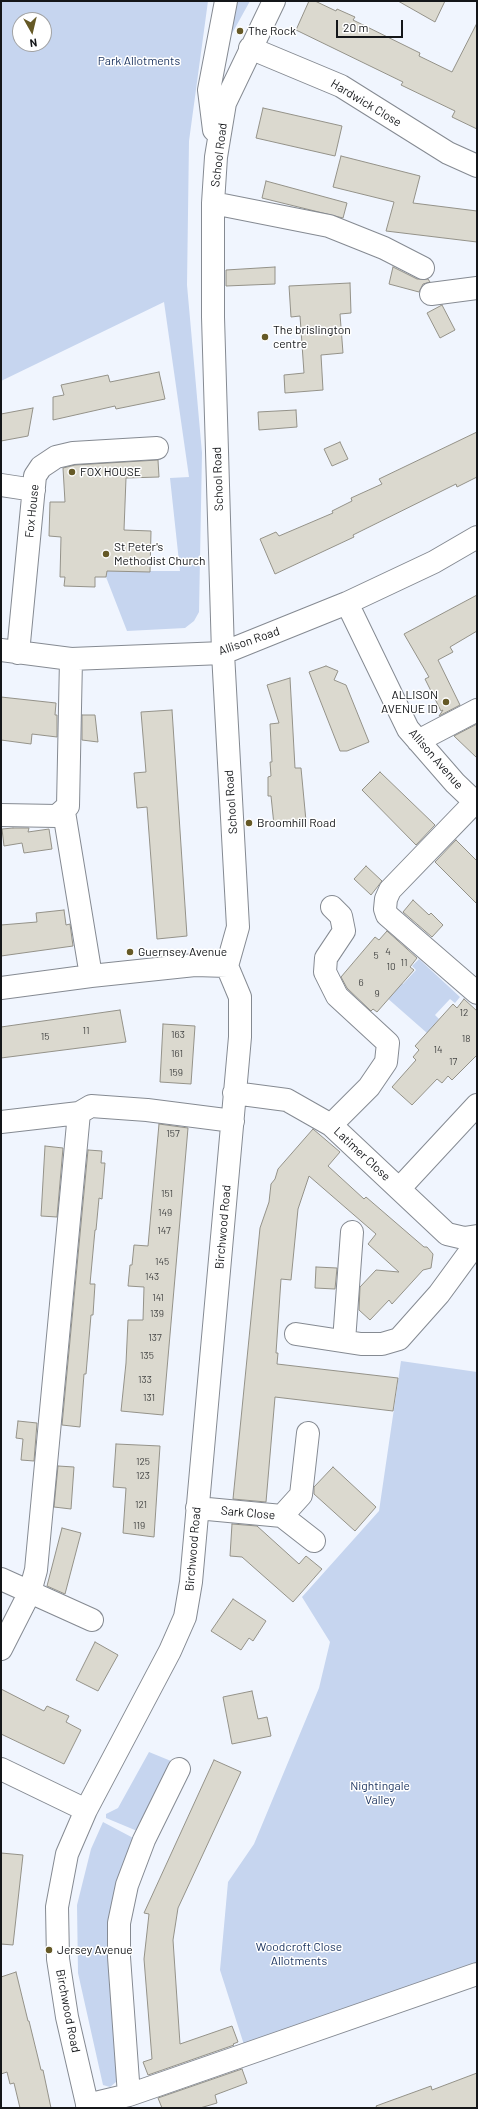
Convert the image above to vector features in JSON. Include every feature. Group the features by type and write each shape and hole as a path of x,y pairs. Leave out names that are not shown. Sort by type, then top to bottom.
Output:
{"street":[{"path":"216,157 209,90 226,1"},
{"name":"School Road","path":"227,966 238,927 223,653 213,317 213,203 216,157 225,103 250,48 274,1"},
{"name":"Hardwick Close","path":"250,48 341,86 448,154 477,166"},
{"path":"213,203 329,226 384,248 423,268"},
{"path":"431,294 477,288"},
{"name":"Fox House","path":"10,652 36,476 41,467 56,457 73,453 157,448"},
{"path":"1,485 34,490"},
{"name":"Allison Road","path":"10,652 71,659 223,653 347,603 434,562 477,537"},
{"name":"Allison Avenue","path":"347,603 408,729 455,783 476,803"},
{"path":"1,815 57,816 64,812 68,806 71,659"},
{"path":"418,741 477,710"},
{"path":"476,803 390,890 386,899 385,909 387,915 477,993"},
{"path":"64,812 92,976"},
{"path":"331,1125 369,1087 386,1062 388,1043 337,996 325,972 326,958 344,931 341,916 332,907"},
{"path":"1,988 92,976 195,965 227,966"},
{"name":"Birchwood Road","path":"227,966 240,997 240,1037 196,1508 191,1582 185,1617 170,1651 86,1810 67,1854 57,1907 58,1959 67,2017 87,2106 129,2095 477,1974"},
{"name":"Latimer Close","path":"234,1093 287,1100 331,1125 447,1234 464,1238 477,1236"},
{"path":"399,1189 477,1105"},
{"path":"1,1122 79,1113 91,1106 147,1110 233,1121"},
{"path":"1,1649 30,1592 36,1570 79,1113"},
{"path":"344,1341 352,1232"},
{"path":"296,1334 344,1341 382,1344 399,1339 439,1294 477,1242"},
{"path":"282,1516 301,1495 308,1433"},
{"name":"Sark Close","path":"196,1508 282,1516 314,1541"},
{"path":"1,1579 92,1620"},
{"path":"1,1769 86,1810"},
{"path":"129,2095 118,1957 119,1923 127,1885 144,1840 179,1769"}],"green space":[{"name":"Park Allotments","path":"1,1 208,1 189,141 187,285 202,453 199,612 194,621 185,628 127,631 106,577 107,571 180,571 170,478 189,477 164,302 1,381"},
{"path":"233,1 250,1 224,48"},
{"path":"419,959 460,997 455,1003 450,999 435,1015 439,1019 427,1033 386,997 399,981 403,984 416,970 412,966"},
{"path":"401,1361 477,1372 477,1975 247,2054 220,1970 228,1882 254,1844 319,1688 330,1642 302,1597 379,1511"},
{"path":"149,1752 171,1761 142,1833 106,1818 106,1814 118,1808"},
{"path":"103,1822 137,1840 121,1875 119,2073 116,2082 110,2087 103,2085 78,1973 77,1905 91,1849"}],"building":[{"path":"309,1 315,1 336,11 337,9 355,17 353,20 420,53 419,56 452,72 477,23 477,129 452,117 455,111 401,85 403,82 296,30"},
{"path":"398,1 445,1 435,22"},
{"path":"263,108 342,126 335,156 256,138"},
{"path":"341,156 420,176 413,203 477,211 477,242 386,231 394,202 333,187"},
{"path":"266,181 347,203 343,218 262,198"},
{"path":"275,267 275,284 226,286 226,270"},
{"path":"393,267 417,279 428,279 430,282 423,284 419,292 389,284"},
{"path":"350,283 351,313 340,314 343,353 321,355 323,390 285,393 284,375 304,373 300,316 291,317 289,286"},
{"path":"442,305 455,330 440,338 427,313"},
{"path":"159,372 165,399 116,409 115,406 53,420 53,397 64,395 61,385 108,375 110,382"},
{"path":"33,408 28,436 1,441 1,414"},
{"path":"296,410 297,427 259,430 258,412"},
{"path":"477,432 477,477 457,487 456,484 353,535 354,537 275,574 260,539 276,532 279,536 333,513 332,511 352,501 351,498 382,484 379,479"},
{"path":"340,442 348,459 332,466 324,449"},
{"name":"St Peter's Methodist Church","path":"158,460 159,477 126,478 124,530 151,531 150,572 107,571 106,577 95,577 95,587 64,586 65,577 60,577 61,537 49,536 50,502 65,502 63,468 75,465"},
{"path":"477,595 477,631 450,647 453,652 438,660 460,705 439,716 443,710 441,711 425,679 429,677 404,634"},
{"path":"326,666 338,671 334,680 346,685 369,742 347,751 340,751 309,672"},
{"path":"290,678 295,768 301,768 306,821 274,825 271,796 268,796 268,777 271,776 270,762 272,762 270,724 279,723 267,685"},
{"path":"1,697 56,703 55,715 57,715 57,737 32,734 31,744 1,740"},
{"path":"172,710 187,936 157,939 147,807 137,808 134,773 146,772 141,712"},
{"path":"82,715 95,715 98,742 82,740"},
{"path":"477,724 477,758 454,736"},
{"path":"380,772 435,825 416,845 362,790"},
{"path":"29,828 28,832 49,829 52,849 24,853 22,843 4,846 2,829"},
{"path":"456,840 477,861 477,904 435,862"},
{"path":"366,866 382,881 371,895 354,879"},
{"path":"413,900 429,915 431,913 443,925 432,937 403,912"},
{"path":"64,910 66,925 70,924 73,946 1,956 1,925 37,922 36,913"},
{"path":"387,931 417,958 410,967 414,970 377,1012 373,1009 371,1011 347,988 341,977 375,937 379,940"},
{"path":"464,999 477,1011 477,1055 452,1080 448,1076 442,1083 437,1079 412,1105 392,1087 416,1060 413,1057 419,1050 415,1046 453,1004 457,1008"},
{"path":"120,1010 126,1042 1,1058 1,1027"},
{"path":"163,1024 195,1026 191,1084 160,1082"},
{"path":"159,1124 188,1128 163,1415 121,1411 126,1363 128,1320 143,1320 144,1287 128,1286 130,1265 132,1265 134,1245 148,1246"},
{"path":"313,1129 340,1152 328,1166 364,1199 366,1197 424,1247 427,1247 433,1254 431,1268 423,1270 392,1304 389,1300 370,1320 359,1310 360,1287 376,1270 399,1272 368,1244 376,1234 309,1176 298,1209 291,1280 281,1279 276,1353 278,1353 277,1364 398,1378 393,1411 275,1397 266,1502 233,1499 260,1228 269,1202 271,1184 275,1179 278,1169"},
{"path":"45,1146 63,1148 57,1217 41,1216"},
{"path":"88,1150 102,1151 101,1163 105,1163 102,1199 99,1198 95,1230 90,1284 95,1284 93,1315 91,1315 86,1374 84,1374 80,1427 62,1425"},
{"path":"316,1267 337,1268 335,1289 315,1288"},
{"path":"18,1421 37,1423 34,1461 21,1460 23,1439 16,1438"},
{"path":"116,1444 160,1446 154,1537 123,1533 126,1488 113,1487"},
{"path":"58,1466 74,1467 71,1509 54,1507"},
{"path":"333,1467 376,1507 355,1531 314,1494 314,1487"},
{"path":"232,1524 257,1526 299,1564 306,1556 322,1569 293,1602 242,1557 230,1556"},
{"path":"62,1528 81,1533 65,1594 47,1586"},
{"path":"233,1599 266,1621 253,1641 249,1638 241,1650 211,1631"},
{"path":"95,1642 118,1655 98,1691 76,1680"},
{"path":"1,1689 44,1711 47,1706 69,1716 66,1722 81,1730 64,1764 1,1734"},
{"path":"252,1691 258,1719 267,1717 271,1736 232,1744 223,1697"},
{"path":"214,1760 241,1772 178,1908 173,1940 180,2044 232,2026 238,2042 233,2044 234,2045 148,2075 143,2062 152,2059 144,1959 149,1914 144,1913"},
{"path":"1,1853 23,1855 13,1945 1,1944"},
{"path":"16,1972 41,2070 43,2070 51,2108 20,2108 14,2083 10,2084 7,2072 1,2074 1,1977"},
{"path":"242,2069 247,2083 215,2095 217,2103 200,2108 162,2108 158,2098"},
{"path":"477,2073 477,2108 377,2108 376,2106 431,2086 432,2090"}],"place":[{"name":"The Rock","path":"240,31"},
{"name":"The brislington centre","path":"265,337"},
{"name":"FOX HOUSE","path":"72,472"},
{"name":"St Peter's Methodist Church","path":"106,554"},
{"name":"ALLISON AVENUE ID","path":"446,702"},
{"name":"Broomhill Road","path":"249,823"},
{"name":"Guernsey Avenue","path":"130,952"},
{"name":"Jersey Avenue","path":"49,1950"}],"park label":[{"name":"Nightingale Valley","path":"380,1793"},
{"name":"Woodcroft Close Allotments","path":"299,1954"}]}
